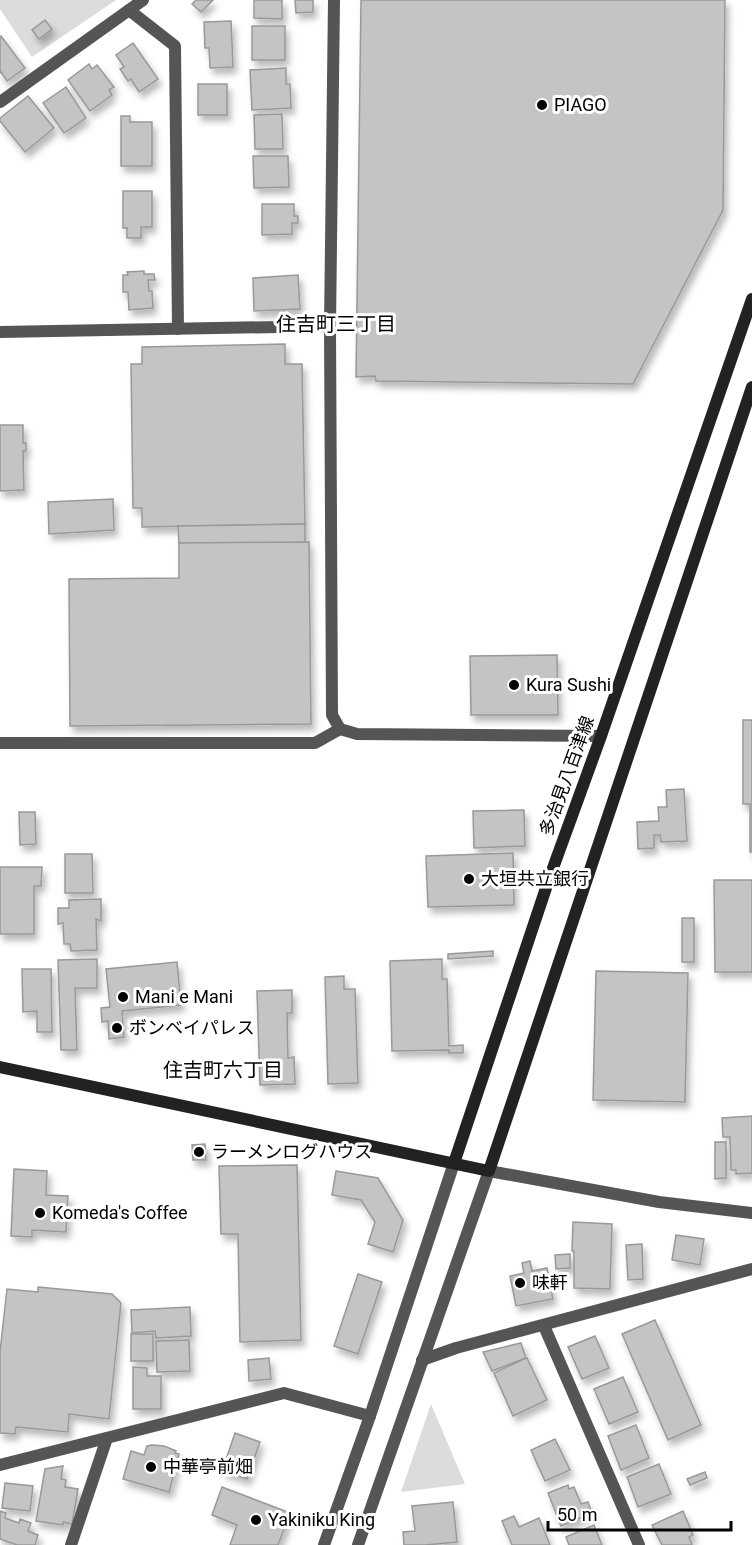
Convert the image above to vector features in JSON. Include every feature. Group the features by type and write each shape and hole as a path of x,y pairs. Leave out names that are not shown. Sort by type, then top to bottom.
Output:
{"main road":[{"name":"多治見八百津線","path":"454,1163 549,879 601,736 752,299"},
{"path":"0,1067 489,1171 752,387"}],"street":[{"path":"0,101 143,0"},
{"path":"334,0 330,326 332,715 340,729 357,734 601,736"},
{"path":"129,10 175,46 178,329"},
{"path":"0,332 330,326"},
{"path":"0,743 315,743 340,729"},
{"path":"324,1545 370,1416 454,1163"},
{"path":"358,1545 489,1171 659,1202 752,1213"},
{"path":"422,1360 456,1348 752,1269"},
{"path":"544,1326 639,1545"},
{"path":"0,1465 284,1393 370,1416"},
{"path":"71,1545 107,1438"}],"shaded area":[{"path":"0,0 116,0 32,57 0,9"},
{"path":"431,1404 465,1484 401,1492"}],"building":[{"path":"196,0 213,0 201,12 192,4"},
{"path":"254,0 282,0 282,19 254,18"},
{"path":"295,0 313,0 313,12 296,13"},
{"name":"PIAGO","path":"361,0 725,0 723,210 633,384 376,381 375,376 356,377"},
{"path":"45,20 52,29 39,39 32,30"},
{"path":"231,21 233,67 210,68 209,48 205,48 204,22"},
{"path":"252,26 285,26 285,60 252,60"},
{"path":"1,36 25,68 7,81 0,73"},
{"path":"133,43 158,79 139,92 131,79 128,81 120,69 124,67 116,55"},
{"path":"89,64 92,69 97,65 114,87 109,90 112,95 90,111 68,80"},
{"path":"286,68 286,84 290,84 291,108 252,110 250,70"},
{"path":"198,84 227,84 227,115 198,115"},
{"path":"66,87 86,118 64,133 43,103"},
{"path":"28,96 54,128 25,152 0,118"},
{"path":"282,114 283,149 255,149 254,115"},
{"path":"121,116 130,116 130,122 152,122 152,166 121,166"},
{"path":"253,156 288,156 289,187 254,188"},
{"path":"123,191 152,191 152,227 141,227 141,238 127,238 127,228 123,228"},
{"path":"262,204 294,204 294,216 298,216 298,223 292,223 292,234 262,235"},
{"path":"144,271 144,274 154,274 155,280 148,280 149,291 152,291 153,308 129,310 128,292 123,292 123,275 128,275 127,272"},
{"path":"298,275 300,309 254,311 253,278"},
{"path":"285,344 285,364 302,364 305,524 142,527 142,508 133,508 131,364 142,364 142,347"},
{"path":"0,425 23,425 23,443 26,443 26,451 23,451 24,490 0,491"},
{"path":"113,499 114,530 49,534 48,502"},
{"path":"305,524 305,543 179,543 178,526"},
{"path":"309,542 311,724 70,726 69,579 179,578 179,543"},
{"name":"Kura Sushi","path":"557,655 558,715 471,715 470,656"},
{"path":"743,720 752,720 752,852 750,852 750,804 743,804"},
{"path":"684,789 687,841 661,842 660,835 654,835 654,848 638,849 637,822 659,821 658,807 667,807 666,790"},
{"path":"524,810 525,846 474,848 473,811"},
{"path":"19,812 35,812 36,844 20,845"},
{"path":"513,853 514,905 428,907 426,856"},
{"path":"65,854 92,854 93,893 65,893"},
{"path":"0,867 42,867 41,886 34,886 34,934 0,934"},
{"path":"714,880 752,880 752,972 715,972"},
{"path":"101,899 101,921 96,919 97,950 71,951 70,944 64,944 63,923 58,924 58,908 69,908 69,900"},
{"path":"682,918 694,918 694,962 682,962"},
{"path":"493,951 493,956 448,959 448,954"},
{"path":"97,959 97,988 75,988 77,1050 61,1050 58,960"},
{"path":"442,959 442,979 447,979 449,1046 463,1045 463,1053 449,1053 449,1050 392,1051 390,961"},
{"path":"177,962 181,1005 122,1011 124,1037 109,1039 108,1021 102,1022 101,1008 110,1007 106,969"},
{"path":"22,969 51,969 52,1032 37,1032 37,1011 23,1012"},
{"path":"596,971 688,973 685,1102 593,1100"},
{"path":"344,976 344,989 355,989 358,1083 328,1084 325,977"},
{"path":"292,990 292,1013 287,1013 288,1058 294,1057 295,1084 260,1085 257,991"},
{"path":"752,1116 752,1173 736,1174 736,1170 731,1170 730,1137 723,1137 722,1118"},
{"path":"715,1142 726,1142 726,1178 715,1179"},
{"name":"ラーメンログハウス","path":"205,1144 206,1160 193,1160 192,1145"},
{"path":"297,1165 301,1340 240,1342 238,1234 221,1234 219,1166"},
{"name":"Komeda's Coffee","path":"14,1169 47,1171 46,1195 68,1196 66,1232 32,1230 32,1237 11,1236"},
{"path":"336,1171 378,1178 403,1220 393,1252 368,1244 375,1222 361,1200 332,1195"},
{"path":"573,1222 612,1224 610,1289 574,1288"},
{"path":"676,1235 704,1239 700,1265 672,1260"},
{"path":"642,1244 643,1279 628,1280 626,1245"},
{"path":"570,1254 570,1268 556,1269 555,1255"},
{"path":"530,1261 532,1271 547,1268 553,1299 516,1306 510,1276 524,1273 522,1263"},
{"path":"358,1274 382,1282 358,1354 334,1346"},
{"path":"38,1287 112,1294 121,1303 109,1419 69,1414 68,1432 16,1427 15,1434 0,1433 0,1352 7,1289 38,1292"},
{"path":"190,1307 191,1336 156,1338 155,1331 132,1333 131,1310"},
{"path":"655,1320 701,1425 668,1440 622,1334"},
{"path":"131,1334 153,1334 153,1361 131,1361"},
{"path":"595,1336 609,1368 582,1379 568,1347"},
{"path":"189,1340 190,1371 157,1372 156,1341"},
{"path":"521,1343 526,1358 492,1371 483,1352"},
{"path":"269,1358 271,1379 249,1381 248,1360"},
{"path":"527,1358 547,1400 513,1416 494,1373"},
{"path":"133,1367 147,1368 147,1376 161,1376 161,1409 133,1409"},
{"path":"623,1377 638,1412 609,1424 594,1389"},
{"path":"636,1425 649,1458 621,1470 608,1436"},
{"path":"235,1433 260,1442 247,1479 222,1471"},
{"path":"555,1439 570,1470 545,1481 531,1450"},
{"name":"中華亭前畑","path":"147,1446 164,1446 179,1454 169,1492 123,1479 131,1451 144,1455"},
{"path":"659,1464 671,1494 638,1507 627,1477"},
{"path":"63,1466 61,1479 66,1480 65,1487 78,1489 72,1524 36,1521 45,1469"},
{"path":"705,1472 707,1478 690,1485 687,1479"},
{"path":"5,1483 33,1486 30,1511 2,1508"},
{"path":"568,1485 569,1489 574,1487 581,1504 588,1502 592,1513 561,1526 548,1493"},
{"name":"Yakiniku King","path":"222,1487 290,1513 278,1545 230,1545 237,1525 212,1515"},
{"path":"453,1502 457,1542 404,1545 403,1532 415,1531 412,1506"},
{"path":"0,1511 6,1513 5,1518 19,1523 20,1519 31,1523 28,1531 38,1535 35,1545 17,1545 0,1539"},
{"path":"683,1511 693,1535 689,1537 692,1545 662,1545 652,1525"},
{"path":"514,1516 519,1527 539,1518 550,1545 512,1545 502,1521"},
{"path":"594,1525 602,1545 569,1545 566,1537"}],"place":[{"name":"PIAGO","path":"542,105"},
{"name":"Kura Sushi","path":"514,685"},
{"name":"大垣共立銀行","path":"469,879"},
{"name":"Mani e Mani","path":"123,997"},
{"name":"ボンベイパレス","path":"117,1028"},
{"name":"ラーメンログハウス","path":"199,1152"},
{"name":"Komeda's Coffee","path":"40,1213"},
{"name":"味軒","path":"520,1283"},
{"name":"中華亭前畑","path":"151,1467"},
{"name":"Yakiniku King","path":"256,1520"}],"district":[{"name":"住吉町三丁目","path":"336,324"},
{"name":"住吉町六丁目","path":"223,1070"}]}
